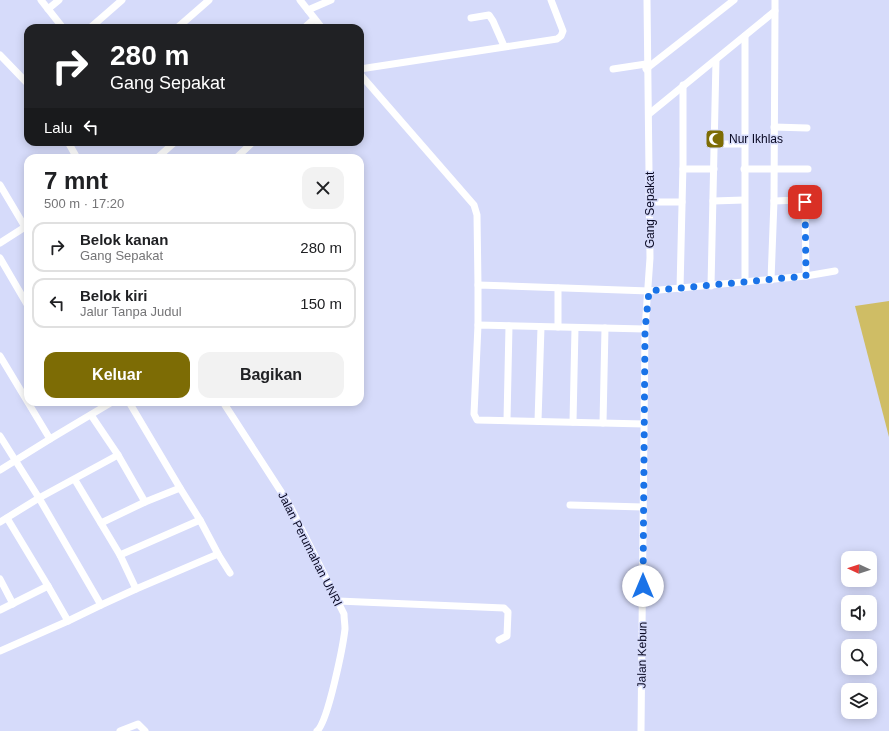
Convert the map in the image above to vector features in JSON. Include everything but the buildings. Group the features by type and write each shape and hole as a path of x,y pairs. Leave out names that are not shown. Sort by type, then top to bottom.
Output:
{"street":[{"path":"41,0 60,24"},
{"path":"48,9 59,0"},
{"path":"95,24 122,0"},
{"path":"182,24 209,0"},
{"path":"300,0 318,24"},
{"path":"308,10 331,0"},
{"path":"364,68 561,36 563,31 551,0"},
{"name":"Gang Sepakat","path":"647,0 646,66 649,114 650,202 649,291"},
{"path":"612,69 646,66 734,0"},
{"path":"771,280 774,201 775,0"},
{"path":"649,114 775,11"},
{"path":"472,18 489,15 494,21 504,46"},
{"path":"308,24 314,19"},
{"path":"744,282 745,36"},
{"path":"0,55 24,80"},
{"path":"710,286 716,60"},
{"path":"364,79 474,205 477,215 478,285 475,417 477,420 644,424"},
{"path":"680,289 683,169 683,85"},
{"path":"774,127 807,128"},
{"path":"714,144 744,144"},
{"path":"162,154 170,146"},
{"path":"240,154 250,146"},
{"path":"683,169 714,169"},
{"path":"744,169 808,169"},
{"path":"1,190 24,227"},
{"path":"713,201 744,200"},
{"path":"774,201 799,200 805,202 806,276"},
{"path":"650,202 682,202"},
{"path":"0,243 24,231"},
{"path":"0,258 24,299"},
{"path":"478,285 649,291 771,280 835,271"},
{"path":"558,288 558,327"},
{"name":"Jalan Kebun","path":"641,731 645,330 649,291"},
{"path":"478,325 645,330"},
{"path":"507,420 509,326"},
{"path":"538,421 541,327"},
{"path":"573,422 575,328"},
{"path":"603,423 605,328"},
{"path":"0,356 24,392"},
{"path":"33,406 50,439"},
{"path":"0,470 106,406"},
{"path":"131,406 230,573"},
{"name":"Jalan Perumahan UNRI","path":"225,406 289,504 344,614 344,633 325,718 323,726 317,731"},
{"path":"91,415 118,455 145,502"},
{"path":"0,436 40,498 101,605"},
{"path":"68,621 48,586 3,520 118,455"},
{"path":"75,480 120,555 136,589"},
{"path":"101,523 145,502 180,488"},
{"path":"570,505 643,507"},
{"path":"120,555 200,520"},
{"path":"0,651 136,589 218,554"},
{"path":"0,579 13,604"},
{"path":"0,610 48,586"},
{"path":"338,601 504,608 508,612 508,632 507,636 499,640"},
{"path":"120,731 138,724 145,731"}],"shaded area":[{"path":"889,301 889,437 855,306"}],"place":[{"name":"Nur Ikhlas","path":"715,139"}],"route":[{"path":"643,586 645,330 649,291 806,276 805,202"}]}
